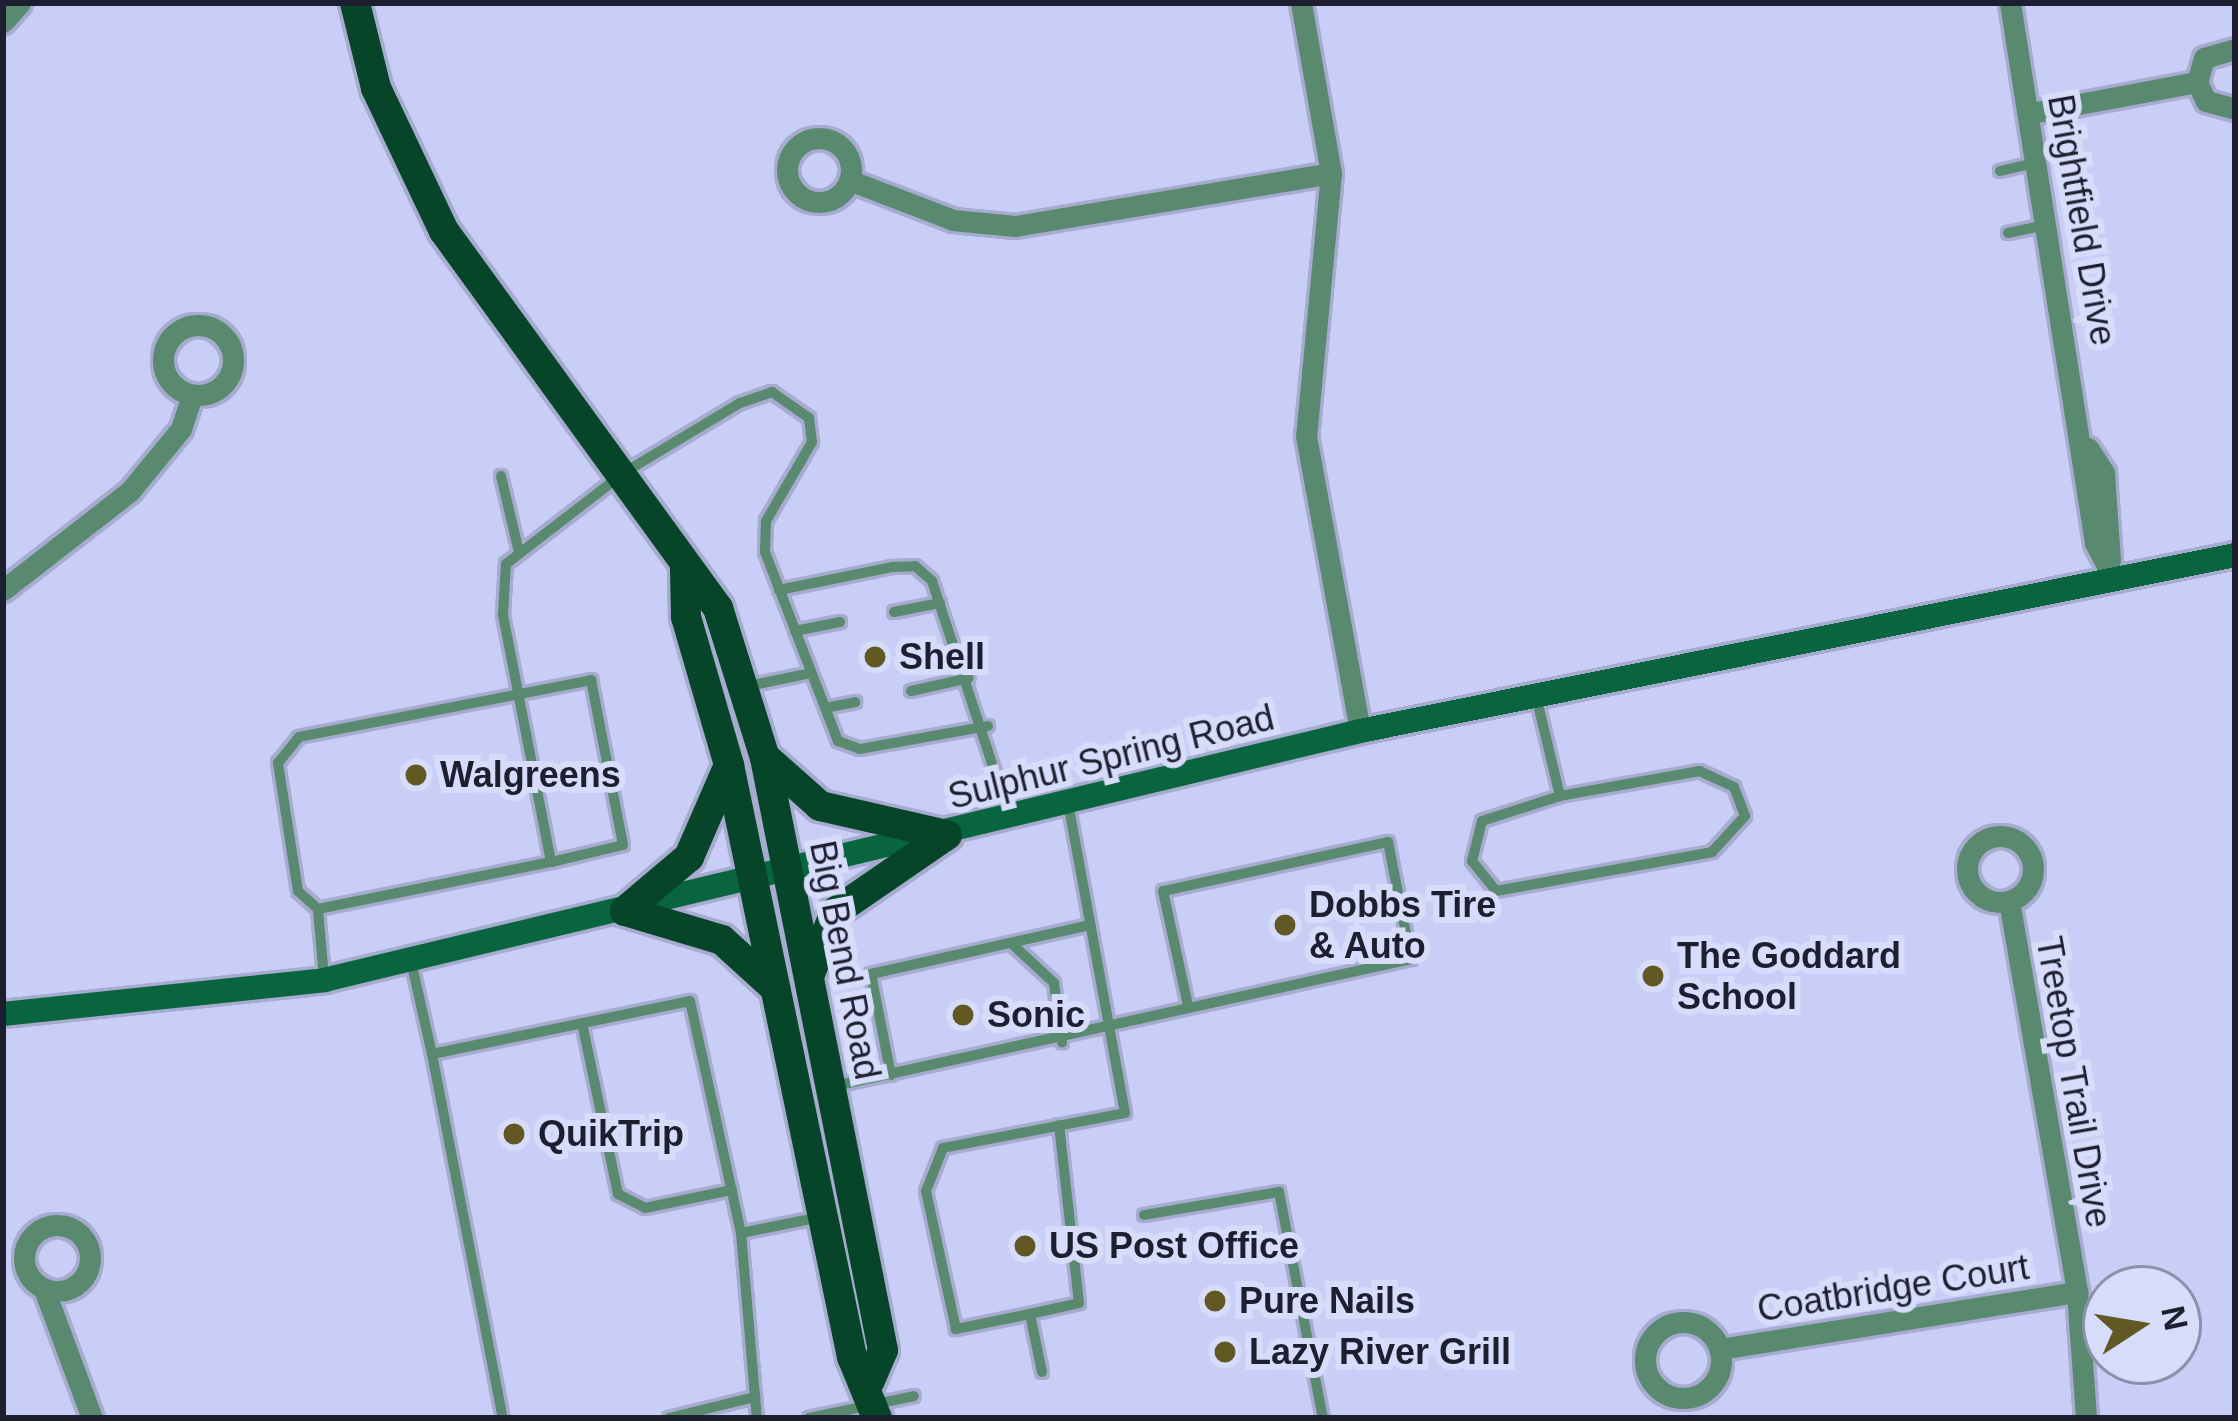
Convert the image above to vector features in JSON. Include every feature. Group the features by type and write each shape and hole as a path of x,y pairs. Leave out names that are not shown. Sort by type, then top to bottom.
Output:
{"main road":[{"name":"Big Bend Road","path":"355,3 376,88 444,231 625,472 685,569 718,608 748,686 883,1350 873,1401"},
{"name":"Sulphur Spring Road","path":"3,1014 324,980 1069,807 1360,731 2112,570 2235,555"},
{"name":"Big Bend Road","path":"685,569 686,617 729,764 852,1358 873,1401"},
{"path":"765,758 820,806 947,835"},
{"path":"626,911 689,857 729,764"},
{"path":"808,981 835,912 947,835"},
{"path":"626,911 722,940 775,988"}],"street":[{"path":"3,22 20,3"},
{"path":"1301,3 1331,173 1304,410 1360,731"},
{"name":"Brightfield Drive","path":"2010,3 2088,448 2095,543 2112,570"},
{"path":"2197,82 2204,58 2235,49"},
{"path":"2031,113 2197,82"},
{"path":"2197,82 2215,108 2235,109"},
{"path":"849,180 987,226 1331,173"},
{"path":"3,590 130,491 182,429 192,394"},
{"name":"Treetop Trail Drive","path":"2009,901 2077,1292 2086,1418"},
{"path":"44,1289 92,1418"},
{"name":"Coatbridge Court","path":"1720,1349 2077,1292"}],"lane":[{"path":"2000,171 2039,162"},
{"path":"2008,233 2050,224"},
{"path":"551,862 503,614 506,564 625,472 740,404 793,397 812,442 766,521 779,590 838,741 860,749 988,726"},
{"path":"502,476 519,552"},
{"path":"779,590 915,566 940,604 988,726 1010,820"},
{"path":"894,612 940,604"},
{"path":"795,631 840,622"},
{"path":"748,686 811,673"},
{"path":"910,691 969,679"},
{"path":"318,909 623,845 591,680 299,737 278,764 298,891 318,909 324,980"},
{"path":"1536,696 1560,796"},
{"path":"825,708 855,702"},
{"path":"1700,771 1734,788 1745,816 1712,851 1508,894 1480,880 1472,861 1482,820 1560,796 1700,771"},
{"path":"1059,1125 1079,1303 956,1330 926,1191 943,1148 1059,1125 1125,1113 1069,807"},
{"path":"830,1087 1110,1033 1188,1006 1412,959 1388,842 1162,891 1188,1006"},
{"path":"891,1075 871,974 1090,926"},
{"path":"1011,943 1054,982 1061,1042"},
{"path":"411,962 502,1418"},
{"path":"432,1054 690,1001 741,1233 757,1418"},
{"path":"582,1023 617,1194 646,1208 732,1190"},
{"path":"1144,1215 1279,1192 1323,1418"},
{"path":"741,1233 821,1217"},
{"path":"1030,1314 1042,1372"},
{"path":"809,1418 914,1396"},
{"path":"669,1418 755,1397"}],"place":[{"name":"Shell","path":"875,657"},
{"name":"Walgreens","path":"416,775"},
{"name":"Dobbs Tire & Auto","path":"1285,925"},
{"name":"The Goddard School","path":"1653,976"},
{"name":"Sonic","path":"963,1015"},
{"name":"QuikTrip","path":"514,1134"},
{"name":"US Post Office","path":"1025,1246"},
{"name":"Pure Nails","path":"1215,1301"},
{"name":"Lazy River Grill","path":"1225,1352"}]}
